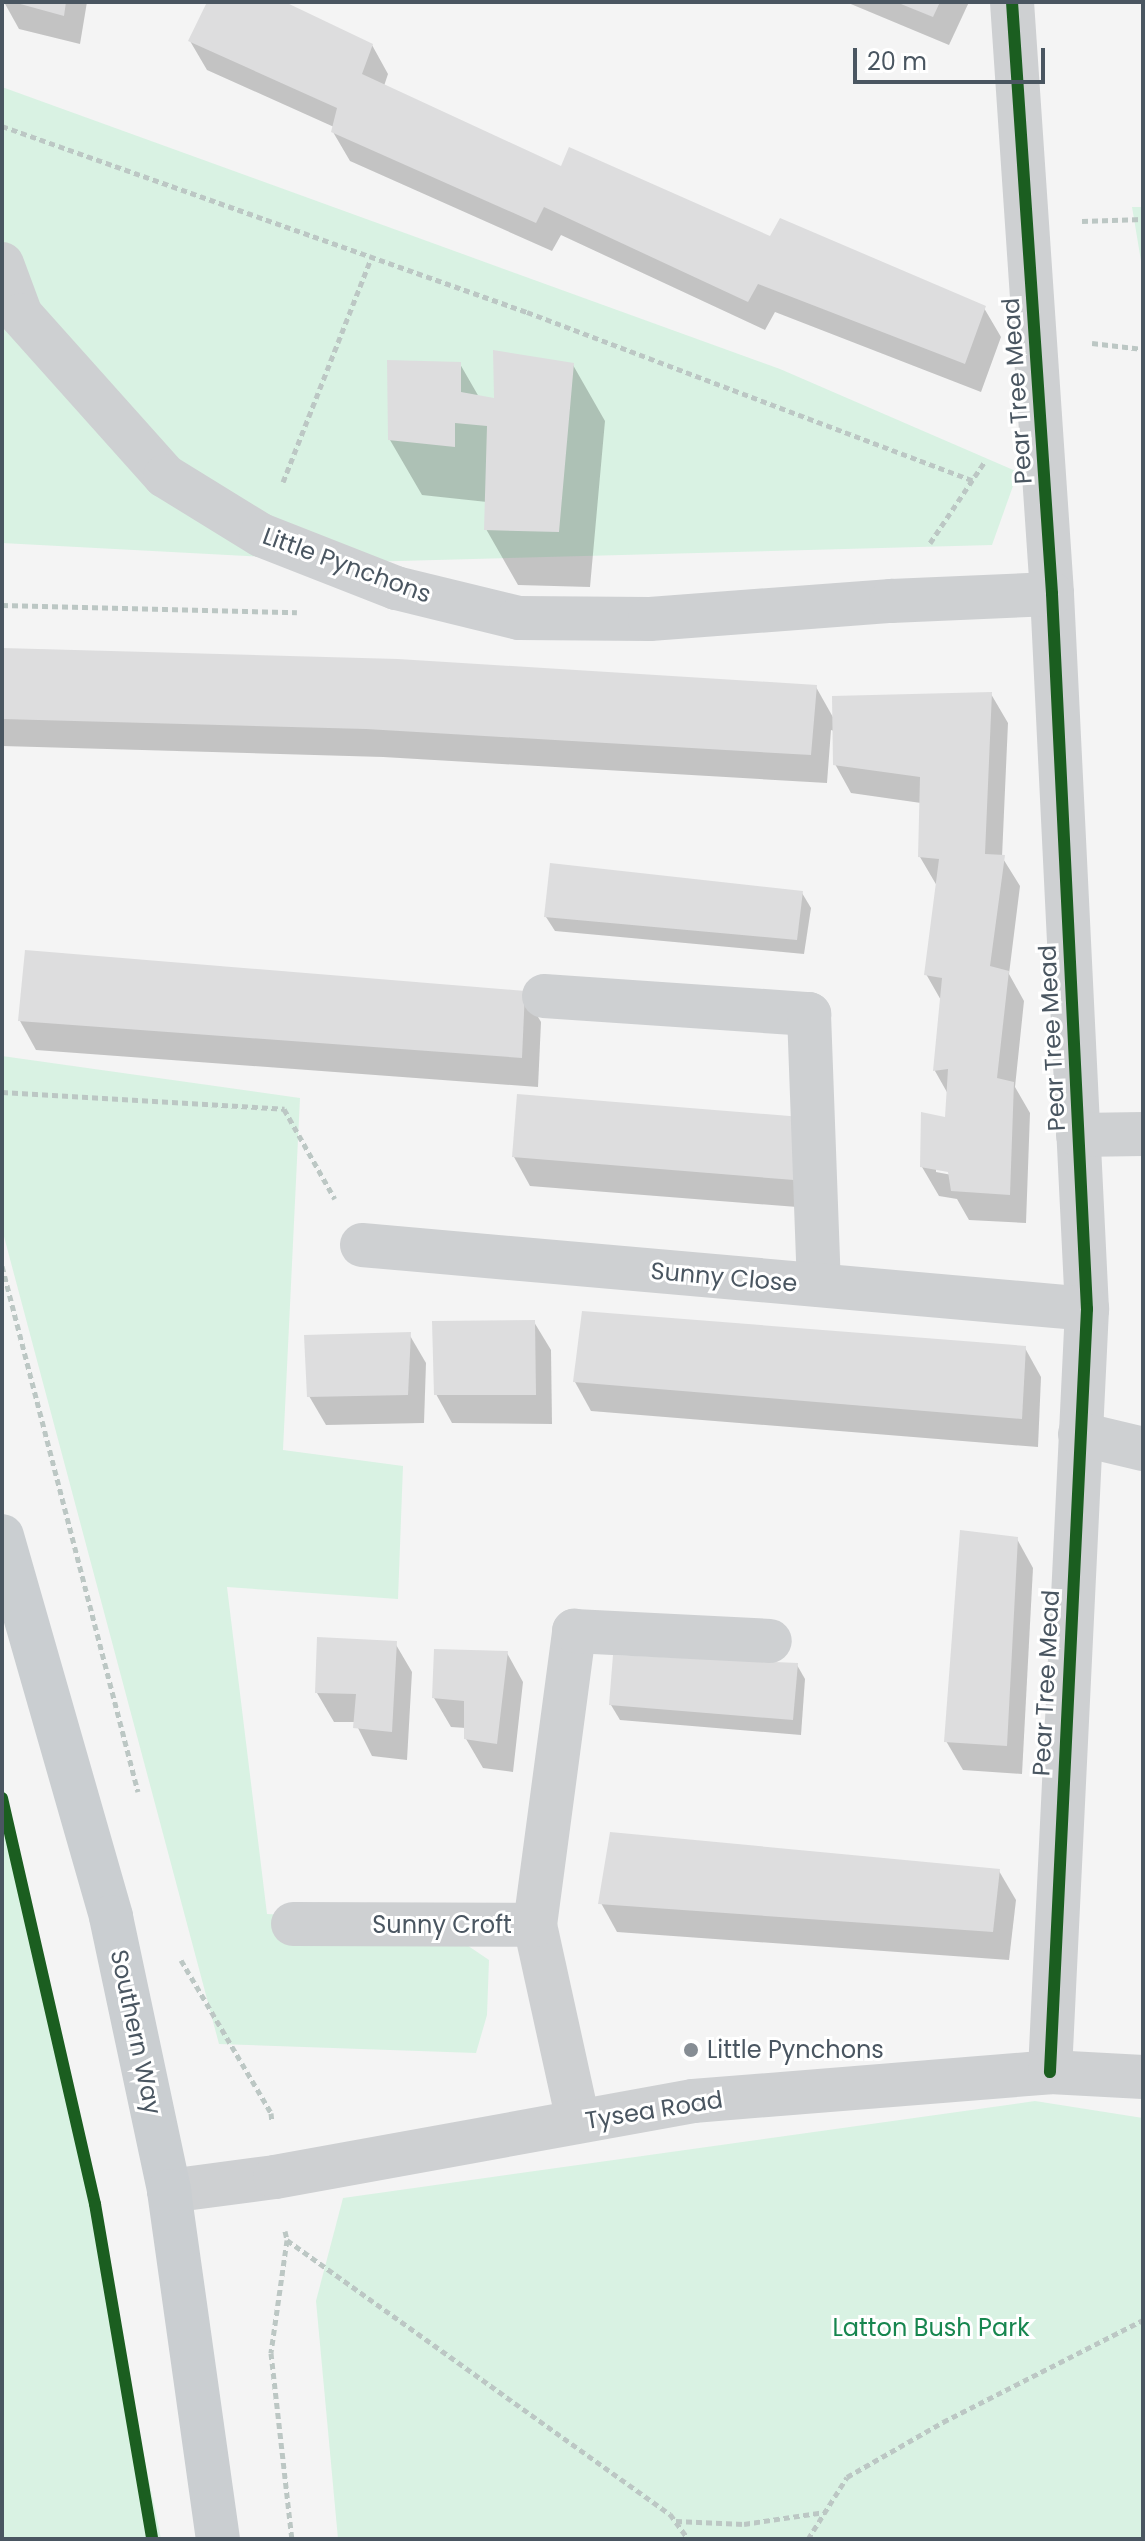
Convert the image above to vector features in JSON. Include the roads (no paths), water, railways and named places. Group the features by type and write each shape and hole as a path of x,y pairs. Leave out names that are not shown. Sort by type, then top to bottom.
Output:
{"main road":[{"name":"Southern Way","path":"2,1536 111,1917 169,2191 218,2539"}],"street":[{"name":"Pear Tree Mead","path":"1012,2 1052,594 1087,1309 1050,2072"},
{"name":"Little Pynchons","path":"2,264 21,315 165,476 261,535 396,588 519,618 650,619 891,601 1052,594"},
{"path":"544,996 809,1014 819,1285"},
{"path":"1078,1135 1143,1134"},
{"name":"Sunny Close","path":"362,1245 1087,1309"},
{"path":"1080,1434 1143,1449"},
{"path":"535,1925 574,1631 770,1641"},
{"name":"Sunny Croft","path":"293,1924 535,1925 578,2121"},
{"name":"Tysea Road","path":"169,2191 275,2177 693,2101 1050,2072 1143,2077"}],"place":[{"name":"Little Pynchons","path":"691,2050"}],"park label":[{"name":"Latton Bush Park","path":"931,2328"}]}
